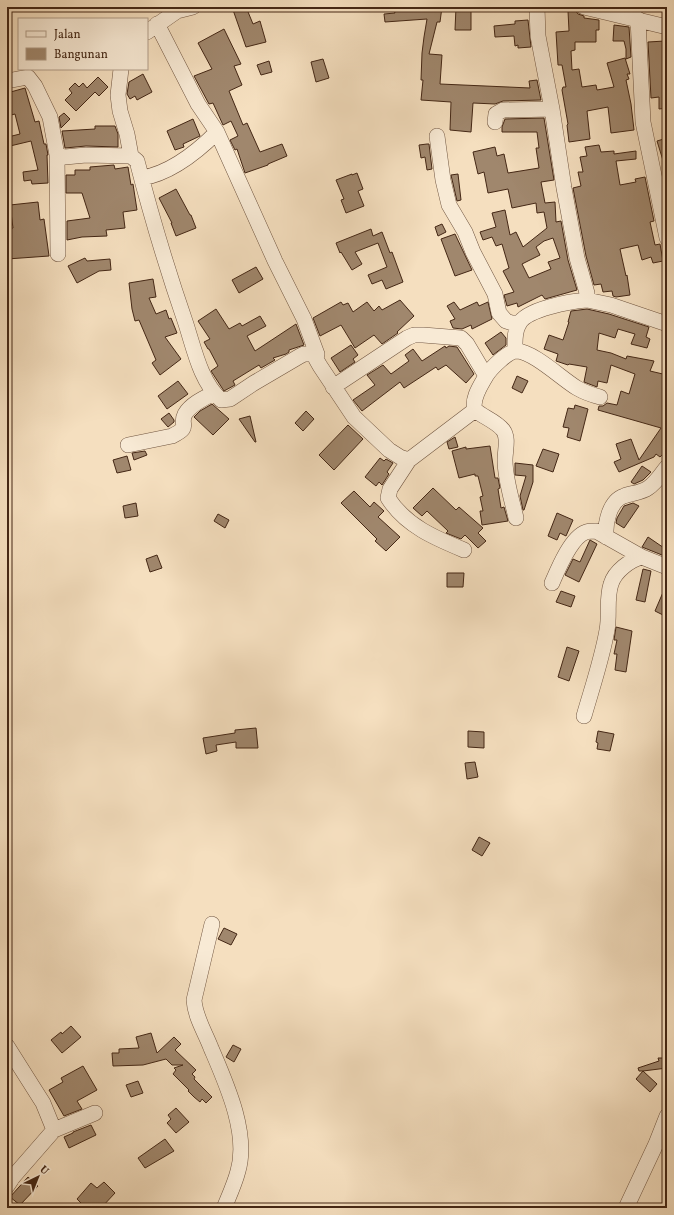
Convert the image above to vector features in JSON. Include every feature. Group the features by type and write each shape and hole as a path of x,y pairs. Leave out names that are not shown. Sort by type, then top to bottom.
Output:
{"street":[{"path":"193,7 177,11 152,28 198,104 217,132 275,261 304,319 317,354 316,359 333,387 354,417 364,428 400,458 409,460"},
{"path":"537,7 538,36 552,109 564,188 577,258 587,294 587,300"},
{"path":"584,7 667,27"},
{"path":"638,19 641,50 643,122 667,238"},
{"path":"121,70 118,95 120,111 132,156 137,161 176,296 197,359 214,393 221,400 227,400 300,356 317,354"},
{"path":"7,81 28,77 35,86 50,117 57,155 58,254"},
{"path":"495,122 496,114 503,110 552,109"},
{"path":"142,178 156,175 194,154 217,132"},
{"path":"438,136 442,180 449,205 465,232 473,252 496,294 499,312 506,321 512,323 519,322"},
{"path":"57,155 65,157 86,155 132,156"},
{"path":"515,351 516,332 519,322 525,316 549,307 577,300 587,300 612,305 667,324"},
{"path":"333,387 407,338 414,335 461,338 467,344 486,376"},
{"path":"516,518 505,462 506,443 504,431 498,425 479,414 475,410 474,406 479,388 489,370 502,359 515,351 524,352 577,388 600,397"},
{"path":"128,445 172,436 183,430 185,426 184,419 189,409 202,399 214,393"},
{"path":"464,550 437,539 419,529 388,498 390,489 409,460 475,410"},
{"path":"606,537 605,525 616,501 623,496 646,489 653,484 667,467"},
{"path":"552,583 566,553 582,534 588,531 596,532 642,557 667,567"},
{"path":"584,716 608,628 610,584 617,573 628,563 642,557"},
{"path":"212,924 194,1000 194,1008 214,1053 239,1122 241,1140 238,1171 224,1208"},
{"path":"7,1046 43,1103 54,1130"},
{"path":"7,1186 54,1130 95,1113"},
{"path":"626,1208 656,1144 667,1116"}],"building":[{"path":"232,7 246,7 253,24 260,21 266,42 246,47"},
{"path":"442,7 440,22 437,22 429,54 442,55 440,84 530,88 529,81 537,80 541,100 503,101 495,104 473,103 471,132 450,130 451,102 421,100 423,80 421,80 422,53 427,19 385,22 384,14 395,13 394,10"},
{"path":"456,7 471,7 471,30 455,30"},
{"path":"568,11 576,11 578,14 584,16 584,18 599,20 599,30 596,30 596,42 575,42 575,50 571,51 572,70 579,69 582,87 596,85 597,90 614,87 607,63 625,58 630,74 627,74 629,79 626,80 634,130 611,133 608,107 587,111 590,139 569,142 568,124 562,90 563,87 566,87 562,65 558,65 556,32 569,31"},
{"path":"528,20 531,47 518,48 518,45 515,46 514,36 495,37 494,26 515,24 515,21"},
{"path":"614,25 629,27 631,57 626,59 624,41 613,41"},
{"path":"224,29 241,64 234,66 242,85 229,91 243,125 247,123 260,152 282,144 287,156 268,165 245,173 237,149 235,150 230,140 238,136 231,121 223,125 213,103 209,104 194,76 212,69 198,43"},
{"path":"665,41 667,58 667,108 659,109 659,97 651,98 648,42"},
{"path":"323,59 329,78 316,82 311,62"},
{"path":"269,61 272,72 261,75 257,65"},
{"path":"143,74 152,92 137,100 135,96 130,99 127,94 129,82"},
{"path":"98,77 108,87 99,96 95,92 76,111 65,100 72,93 69,89 75,83 79,87 83,83 87,88"},
{"path":"25,88 35,122 39,121 44,144 46,144 48,155 48,183 32,184 31,180 24,181 23,172 38,170 31,141 10,146 8,137 20,134 15,114 7,116 7,93"},
{"path":"64,113 70,119 61,128 59,117"},
{"path":"544,118 554,180 541,182 545,203 555,202 556,222 561,221 568,260 577,290 545,299 542,295 518,307 517,303 507,306 504,295 514,292 503,271 509,268 502,244 496,246 492,237 483,240 480,232 496,227 492,213 505,210 510,235 516,232 523,247 547,228 544,212 537,213 536,203 512,208 508,189 488,193 484,172 478,174 473,152 495,147 497,156 504,154 508,173 539,168 536,148 539,148 537,132 502,132 505,119","holes":["553,238 560,258 548,262 551,269 529,278 522,264 540,255 536,247 544,241"]},
{"path":"193,119 200,136 183,144 184,147 175,150 167,131"},
{"path":"95,126 115,126 118,134 118,147 86,146 65,148 62,131 95,129"},
{"path":"667,138 667,167 665,167 657,141"},
{"path":"429,144 432,169 427,170 425,157 421,158 419,145"},
{"path":"599,145 601,152 614,151 614,154 636,151 636,159 616,161 620,185 636,182 635,179 645,177 654,221 650,222 655,245 660,244 663,261 653,263 651,257 642,260 638,245 620,249 626,276 627,275 630,295 616,297 613,296 612,291 603,292 601,284 594,285 586,256 573,188 581,186 578,172 583,172 580,157 587,156 585,147"},
{"path":"114,165 115,169 128,167 131,185 133,184 137,210 123,212 125,228 106,230 107,236 82,237 67,240 67,221 90,218 82,193 66,193 66,175 75,175 75,170 90,170 90,167"},
{"path":"357,173 363,189 358,191 364,206 346,213 341,200 344,199 336,180"},
{"path":"458,174 461,200 457,201 451,175"},
{"path":"176,189 191,215 196,228 176,236 172,223 159,198"},
{"path":"38,202 40,220 44,219 49,256 7,259 7,229 13,228 10,205"},
{"path":"442,224 446,232 438,236 435,227"},
{"path":"371,229 373,236 382,232 390,253 392,252 403,282 386,289 382,280 372,284 368,275 387,267 378,243 355,252 362,264 352,270 341,252 340,253 336,243"},
{"path":"455,234 472,270 455,276 441,239"},
{"path":"85,258 87,261 110,259 111,270 99,271 77,283 68,266"},
{"path":"256,267 263,279 239,293 232,280"},
{"path":"153,279 156,297 149,298 156,314 166,310 169,319 171,318 177,333 165,337 181,359 160,375 152,363 156,360 139,320 135,321 129,283"},
{"path":"400,300 414,316 397,332 398,333 382,344 374,335 355,348 341,325 320,336 313,318 341,302 343,305 348,303 353,312 367,302 374,311 379,306 382,310"},
{"path":"454,302 460,310 477,302 479,306 488,302 492,319 472,329 471,325 462,329 453,328 450,321 455,319 447,306"},
{"path":"216,309 229,329 240,323 242,326 260,316 266,326 247,336 255,351 296,324 304,345 289,350 286,354 273,358 275,360 261,368 259,365 233,381 235,385 224,391 211,371 218,366 204,342 210,339 198,321"},
{"path":"587,309 609,314 649,327 646,337 650,339 647,348 631,344 635,334 618,329 615,338 599,333 597,350 611,353 626,359 627,356 654,361 650,371 667,375 667,458 662,455 660,457 656,454 654,457 619,472 614,462 621,459 616,444 631,439 639,460 661,428 598,410 599,406 603,406 607,403 617,405 621,391 629,394 635,374 611,365 607,383 598,381 597,387 584,382 587,367 568,365 556,361 558,354 544,349 549,335 563,340 571,311"},
{"path":"501,332 506,338 506,345 493,355 485,343"},
{"path":"351,345 358,355 353,359 355,362 340,372 331,358"},
{"path":"445,346 446,348 449,346 457,347 474,374 466,383 446,365 438,370 436,367 404,388 400,382 362,411 353,400 375,385 367,375 383,365 391,374 409,361 405,355 413,349 422,361"},
{"path":"517,376 528,381 522,393 512,388"},
{"path":"178,381 188,394 167,409 158,396"},
{"path":"212,404 229,419 213,435 194,417 200,411"},
{"path":"575,405 588,409 580,441 567,437 569,428 563,427 568,408 574,409"},
{"path":"306,411 314,419 303,431 295,423"},
{"path":"169,413 174,422 168,427 161,419"},
{"path":"250,416 256,442 239,419"},
{"path":"348,425 363,439 334,470 319,455"},
{"path":"455,437 458,447 449,449 447,442"},
{"path":"490,446 495,478 498,478 500,488 498,489 501,508 504,507 508,521 482,525 480,511 483,511 480,497 483,496 478,476 475,476 475,474 459,478 452,451 466,447 466,449"},
{"path":"543,449 559,454 553,472 536,466"},
{"path":"145,451 147,455 134,460 132,453"},
{"path":"127,456 131,470 117,473 113,460"},
{"path":"380,458 384,461 386,459 393,463 387,472 389,474 382,485 379,482 376,486 365,477"},
{"path":"515,463 533,465 533,482 524,510 520,496 526,476 515,475"},
{"path":"642,466 651,472 643,480 634,484 631,482"},
{"path":"433,488 456,510 459,507 483,528 478,533 486,541 478,548 465,535 461,539 446,533 448,531 427,511 422,516 413,508"},
{"path":"354,491 370,507 374,502 384,511 378,517 400,537 386,551 375,541 377,539 341,503"},
{"path":"136,503 138,516 125,518 123,506"},
{"path":"633,503 639,506 624,528 616,523 617,518 624,506"},
{"path":"557,513 573,520 566,536 560,533 557,540 548,536"},
{"path":"218,514 229,520 225,528 214,521"},
{"path":"648,537 667,550 667,557 642,547"},
{"path":"590,540 597,544 579,582 565,575 573,559 580,562"},
{"path":"157,555 162,568 150,572 146,559"},
{"path":"643,569 651,571 645,602 636,600"},
{"path":"447,573 464,573 463,587 447,587"},
{"path":"667,583 667,617 655,611"},
{"path":"561,591 575,596 571,607 556,602"},
{"path":"616,627 632,631 626,672 615,670 617,654 614,654 617,640 614,640"},
{"path":"567,647 579,651 569,681 558,677"},
{"path":"256,728 258,748 236,748 236,742 216,745 217,751 206,754 203,738 235,733 235,730"},
{"path":"468,731 484,732 484,748 468,747"},
{"path":"598,731 614,734 610,751 597,749 598,743 596,742"},
{"path":"475,762 478,777 467,779 465,763"},
{"path":"479,837 490,843 482,856 472,850"},
{"path":"224,928 237,934 231,945 218,939"},
{"path":"71,1026 81,1037 62,1053 51,1040 61,1032 62,1034"},
{"path":"151,1033 157,1053 174,1037 181,1044 175,1050 196,1070 192,1074 195,1077 194,1079 212,1097 206,1103 202,1099 200,1102 194,1097 173,1074 176,1070 174,1068 183,1065 172,1065 166,1059 143,1065 113,1066 112,1053 119,1053 119,1049 139,1048 136,1037"},
{"path":"233,1045 241,1049 234,1062 226,1057"},
{"path":"658,1058 667,1058 667,1068 639,1071 638,1068 659,1061"},
{"path":"83,1066 97,1090 77,1101 82,1109 64,1116 49,1090 63,1082 61,1078"},
{"path":"643,1071 657,1084 650,1092 636,1079"},
{"path":"138,1081 143,1093 131,1097 126,1085"},
{"path":"176,1108 189,1122 176,1133 167,1123 171,1119 168,1115"},
{"path":"91,1125 96,1135 69,1148 64,1137"},
{"path":"165,1139 174,1151 145,1168 138,1158"},
{"path":"28,1177 38,1186 20,1205 10,1197"},
{"path":"104,1182 115,1193 101,1208 86,1208 77,1199 91,1183 97,1188"}]}
